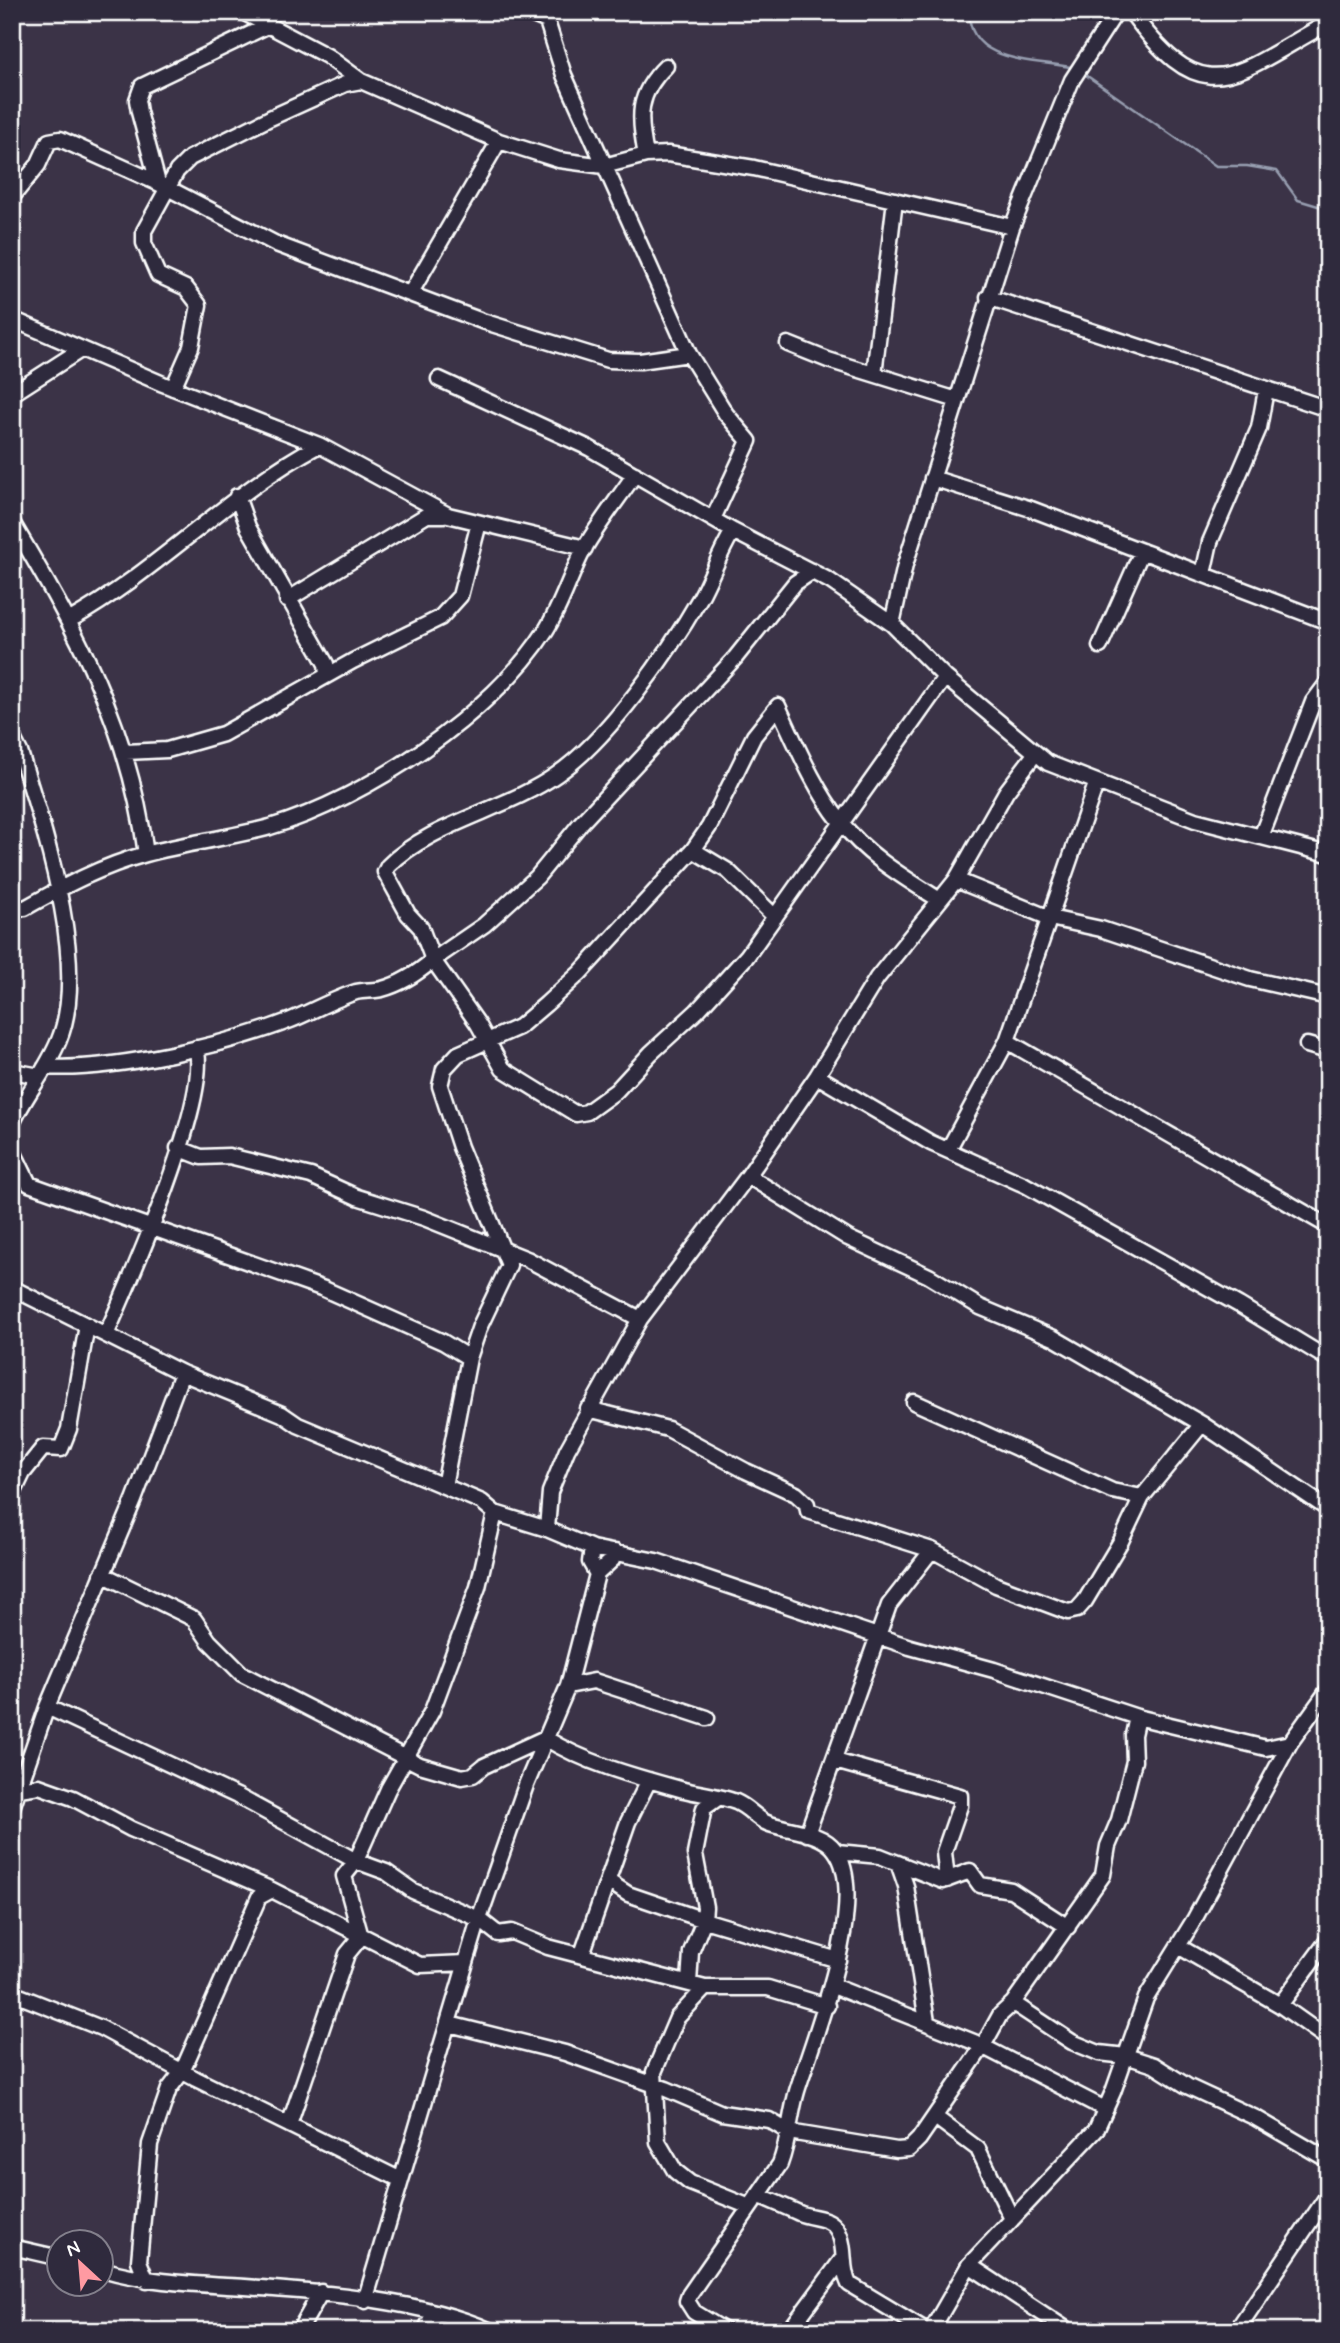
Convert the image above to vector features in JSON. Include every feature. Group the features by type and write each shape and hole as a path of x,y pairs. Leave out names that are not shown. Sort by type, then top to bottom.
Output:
{"street":[{"path":"243,12 327,56 361,81 499,141 559,160 604,166 646,155 668,154 754,168 1012,227"},
{"path":"526,12 546,17 564,75 689,354 726,414 749,441 713,519"},
{"path":"892,624 905,565 1012,227 1072,80 1082,60 1116,12"},
{"path":"1131,12 1157,49 1194,74 1210,78 1231,75 1328,23"},
{"path":"163,186 139,112 137,100 142,86 269,25"},
{"path":"646,155 642,100 648,83 666,66"},
{"path":"173,388 191,347 199,305 186,288 158,275 144,243 144,231 163,186 190,158 345,84 361,81"},
{"path":"12,197 38,165 49,141 77,145 276,244 482,321 608,360 640,361 689,354"},
{"path":"410,294 499,141"},
{"path":"874,374 895,200"},
{"path":"988,297 1328,409"},
{"path":"12,319 173,388 320,444 448,516"},
{"path":"788,344 957,400"},
{"path":"12,394 82,349"},
{"path":"439,379 589,448 733,531 813,571 892,624 945,677 1035,754 1065,772 1195,820 1328,853"},
{"path":"1203,574 1210,542 1259,428 1266,390"},
{"path":"70,620 128,585 237,496 285,463 320,444"},
{"path":"12,908 25,908 101,868 146,854 270,827 315,810 349,794 448,733 472,715 528,656 548,628 584,548 635,474"},
{"path":"932,478 1031,509 1328,622"},
{"path":"237,496 248,527 287,600 326,664 327,675"},
{"path":"287,600 427,515 448,516 584,548"},
{"path":"12,522 70,620 102,686 112,720 126,752 139,802 146,854"},
{"path":"126,752 167,750 223,734 327,675 440,618 460,596 479,523"},
{"path":"733,531 702,594 679,631 614,720 584,751 558,774 531,790 417,845 388,866 386,872 408,914 421,928 433,960 510,1074 576,1114 587,1112 616,1091 650,1053 697,1011 747,956 840,821 945,677"},
{"path":"1100,646 1142,551"},
{"path":"12,1071 70,1069 197,1048 290,1020 357,992 383,989 416,974 468,938 537,877 581,824 735,658 794,583 813,571"},
{"path":"1261,837 1314,702 1328,682"},
{"path":"443,1486 469,1358 491,1299 509,1265 477,1192 440,1086 444,1069 458,1055 519,1027 546,1004 580,972 693,850 709,827 754,736 778,706 840,821 885,864 939,899"},
{"path":"12,736 20,752 54,863 69,967 60,1039 12,1124"},
{"path":"547,1529 550,1492 588,1409 640,1319 748,1177 817,1076 877,978 956,880 1006,792 1035,754"},
{"path":"948,1150 1007,1041 1096,784"},
{"path":"693,850 728,871 775,917"},
{"path":"956,880 1050,918 1101,929 1250,979 1328,997"},
{"path":"1007,1041 1327,1224"},
{"path":"1307,1045 1328,1051"},
{"path":"106,1335 153,1227 197,1080 200,1060 197,1048"},
{"path":"817,1076 863,1106 948,1150 1025,1185 1239,1305 1328,1359"},
{"path":"178,1148 201,1157 229,1156 311,1176 357,1197 424,1218 527,1259 640,1319"},
{"path":"12,1149 29,1184 324,1289 443,1342 469,1358"},
{"path":"748,1177 848,1238 929,1276 980,1307 1054,1338 1202,1424 1328,1509"},
{"path":"12,1288 182,1373 482,1502 495,1513 547,1529 592,1548 656,1561 877,1635 1137,1717 1266,1748 1290,1743"},
{"path":"12,1496 23,1473 43,1448 61,1448 69,1429 87,1325"},
{"path":"12,1808 47,1707 134,1500 182,1373"},
{"path":"914,1402 1112,1491 1142,1497"},
{"path":"588,1409 668,1429 746,1471 796,1494 807,1504 808,1511 932,1550 996,1585 1068,1612 1077,1609 1084,1601 1121,1541 1142,1497 1202,1424"},
{"path":"361,1937 344,1876 356,1861 405,1759 432,1711 478,1587 495,1513"},
{"path":"592,1548 590,1562 597,1574"},
{"path":"807,1834 889,1605 932,1550"},
{"path":"365,2301 399,2179 449,2024 479,1919 545,1738 568,1686 597,1574 615,1552"},
{"path":"102,1574 194,1619 209,1641 242,1674 376,1741 405,1759 462,1777 473,1775 530,1742 545,1738 586,1758 649,1780 737,1802 765,1822 807,1834 830,1844 837,1852 842,1861 845,1880 838,1960 827,2006 796,2094 780,2164 687,2301 694,2312 725,2331"},
{"path":"568,1686 594,1681 707,1718"},
{"path":"705,1988 677,2018 654,2072 658,2142 675,2171 690,2183 834,2224 841,2237 843,2273 849,2284 929,2331 968,2265 1096,2130 1146,1998 1178,1946 1290,1743 1328,1690"},
{"path":"47,1707 237,1796 356,1861 386,1872 413,1891 479,1919 498,1934 512,1932 548,1947 705,1988 768,1988 827,2006"},
{"path":"449,2024 565,2053 654,2087 667,2089 722,2113 769,2120 789,2132 862,2146 909,2149 935,2117 983,2046 1000,2015 1013,2003 1068,1927 1107,1865 1108,1846 1119,1820 1134,1761 1133,1734 1137,1717"},
{"path":"835,1761 960,1796 960,1806 944,1852 947,1880"},
{"path":"582,1954 628,1822 649,1780"},
{"path":"19,1789 39,1786 73,1798 131,1829 272,1890 420,1965 466,1963"},
{"path":"689,1983 691,1952 704,1920 705,1907 695,1854 704,1808 718,1798"},
{"path":"837,1852 880,1856 938,1880 947,1880 970,1871 980,1885 1011,1890 1068,1927"},
{"path":"898,1863 906,1886 927,2022"},
{"path":"608,1881 628,1894 838,1960"},
{"path":"148,2281 139,2261 150,2144 169,2089 182,2072 259,1897 272,1890"},
{"path":"289,2125 347,1954 361,1937"},
{"path":"1280,2005 1328,1940"},
{"path":"1178,1946 1280,2005 1328,2039"},
{"path":"833,1986 983,2046 1105,2109"},
{"path":"12,1993 101,2028 182,2072 399,2179"},
{"path":"1013,2003 1073,2042 1099,2053 1126,2056 1154,2065 1187,2086 1256,2118 1328,2160"},
{"path":"935,2117 978,2149 1011,2217"},
{"path":"1236,2331 1328,2195"},
{"path":"12,2247 46,2255"},
{"path":"789,2331 843,2258"},
{"path":"968,2265 1069,2331"},
{"path":"116,2273 148,2281 321,2292 434,2313 491,2331"},
{"path":"299,2331 321,2292"},
{"path":"425,2331 434,2313"}],"waterway":[{"path":"969,12 972,30 981,42 993,51 1026,61 1075,68"},
{"path":"1083,73 1216,166 1247,166 1277,171 1298,200 1328,209"}]}
